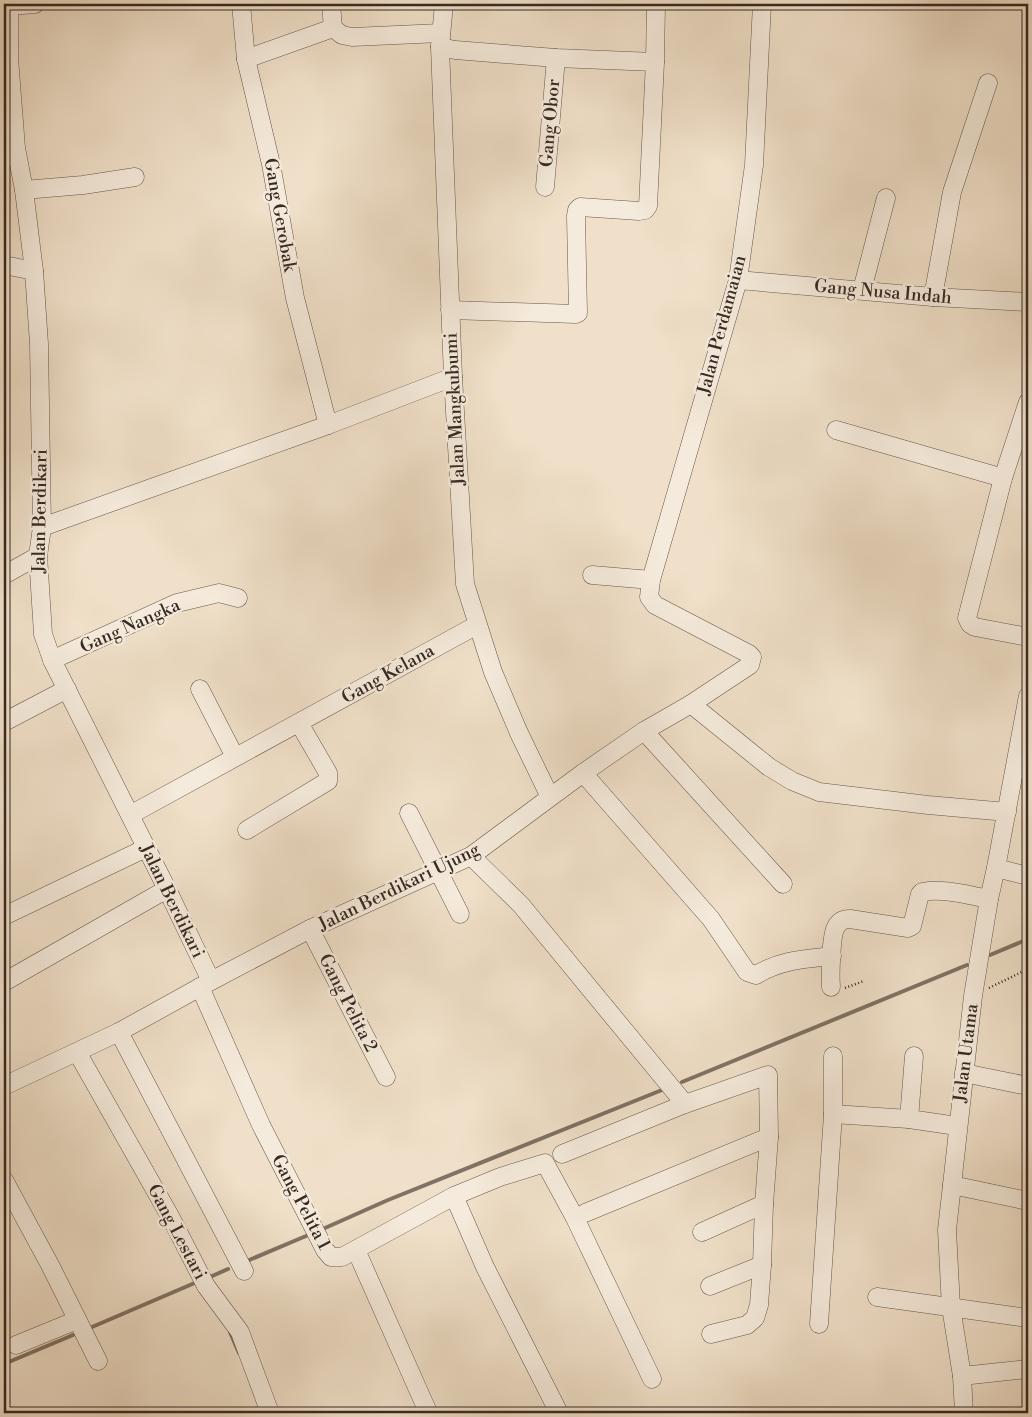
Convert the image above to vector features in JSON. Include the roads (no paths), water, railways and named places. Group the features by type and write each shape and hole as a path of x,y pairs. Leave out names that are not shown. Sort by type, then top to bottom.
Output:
{"street":[{"path":"9,5 35,4"},
{"name":"Gang Gerobak","path":"241,4 246,59 271,164 295,298 328,425"},
{"path":"331,4 333,28 342,35 352,37 441,40 455,50 556,58 655,62"},
{"name":"Jalan Mangkubumi","path":"444,4 441,40 450,310 465,584 493,672 519,733 550,797"},
{"path":"450,310 578,313 577,210 580,207 640,211 645,210 648,206 656,4"},
{"name":"Jalan Perdamaian","path":"651,580 738,280 754,166 762,4"},
{"name":"Jalan Berdikari","path":"9,5 9,58 16,148 24,190 34,272 39,344 42,527 38,556 43,634 52,660 167,889 206,984"},
{"path":"246,59 333,28"},
{"name":"Gang Obor","path":"545,187 556,58"},
{"path":"933,297 952,192 988,83"},
{"path":"24,190 83,185 135,177"},
{"path":"862,290 886,198"},
{"path":"4,265 34,272"},
{"name":"Gang Nusa Indah","path":"738,280 933,297 1028,302"},
{"path":"42,527 328,425 453,377"},
{"path":"1028,402 1026,420 1003,478 967,618 970,624 975,627 1028,637"},
{"path":"836,430 1003,478"},
{"path":"4,575 38,556"},
{"path":"592,575 651,580"},
{"name":"Jalan Berdikari Ujung","path":"4,1086 119,1032 310,929 471,856 583,773 644,731 691,704 750,665 752,657 741,649 655,605 649,597 651,580"},
{"name":"Gang Nangka","path":"52,660 177,603 218,593 238,598"},
{"name":"Gang Kelana","path":"130,815 477,625"},
{"path":"4,722 67,689"},
{"path":"200,689 235,757"},
{"name":"Jalan Utama","path":"964,1413 962,1376 951,1307 948,1230 952,1184 973,996 989,899 1028,696"},
{"path":"691,704 770,767 792,781 819,792 1007,812"},
{"path":"247,830 328,781 328,773 299,723"},
{"path":"644,731 784,884"},
{"path":"583,773 711,919 747,972 756,975 785,962 832,956"},
{"path":"409,813 460,914"},
{"path":"4,916 146,848"},
{"path":"471,856 521,905 685,1104"},
{"path":"996,868 1028,876"},
{"path":"4,982 167,889"},
{"path":"831,987 835,928 841,921 845,919 908,928 912,926 922,892 955,892 989,899"},
{"name":"Gang Pelita 2","path":"310,929 386,1077"},
{"name":"Gang Pelita 1","path":"206,984 260,1125 325,1250 331,1257 336,1258 356,1250 454,1196 545,1163 575,1218 652,1379"},
{"path":"119,1032 244,1271"},
{"name":"Gang Lestari","path":"77,1052 171,1218 206,1286 240,1332 270,1413"},
{"path":"819,1324 834,1114 834,1056"},
{"path":"909,1119 914,1056"},
{"path":"964,1073 1028,1086"},
{"path":"562,1154 685,1104 768,1075 769,1137 758,1305 755,1318 747,1325 711,1334"},
{"path":"834,1114 909,1119 958,1126"},
{"path":"585,1212 769,1137"},
{"path":"4,1180 98,1360"},
{"path":"952,1184 1028,1201"},
{"path":"454,1196 485,1267 559,1413"},
{"path":"702,1232 764,1204"},
{"path":"356,1250 428,1412"},
{"path":"710,1286 762,1264"},
{"path":"877,1297 1028,1318"},
{"path":"16,1345 77,1320"},
{"path":"962,1376 1028,1369"}],"waterway":[{"path":"990,955 1028,939"},
{"path":"682,1082 967,965"},
{"path":"325,1228 388,1200 662,1090"},
{"path":"247,1261 306,1236"},
{"path":"210,1277 228,1269"},
{"path":"92,1327 197,1282"},
{"path":"230,1332 239,1353"},
{"path":"4,1364 73,1335"}]}
